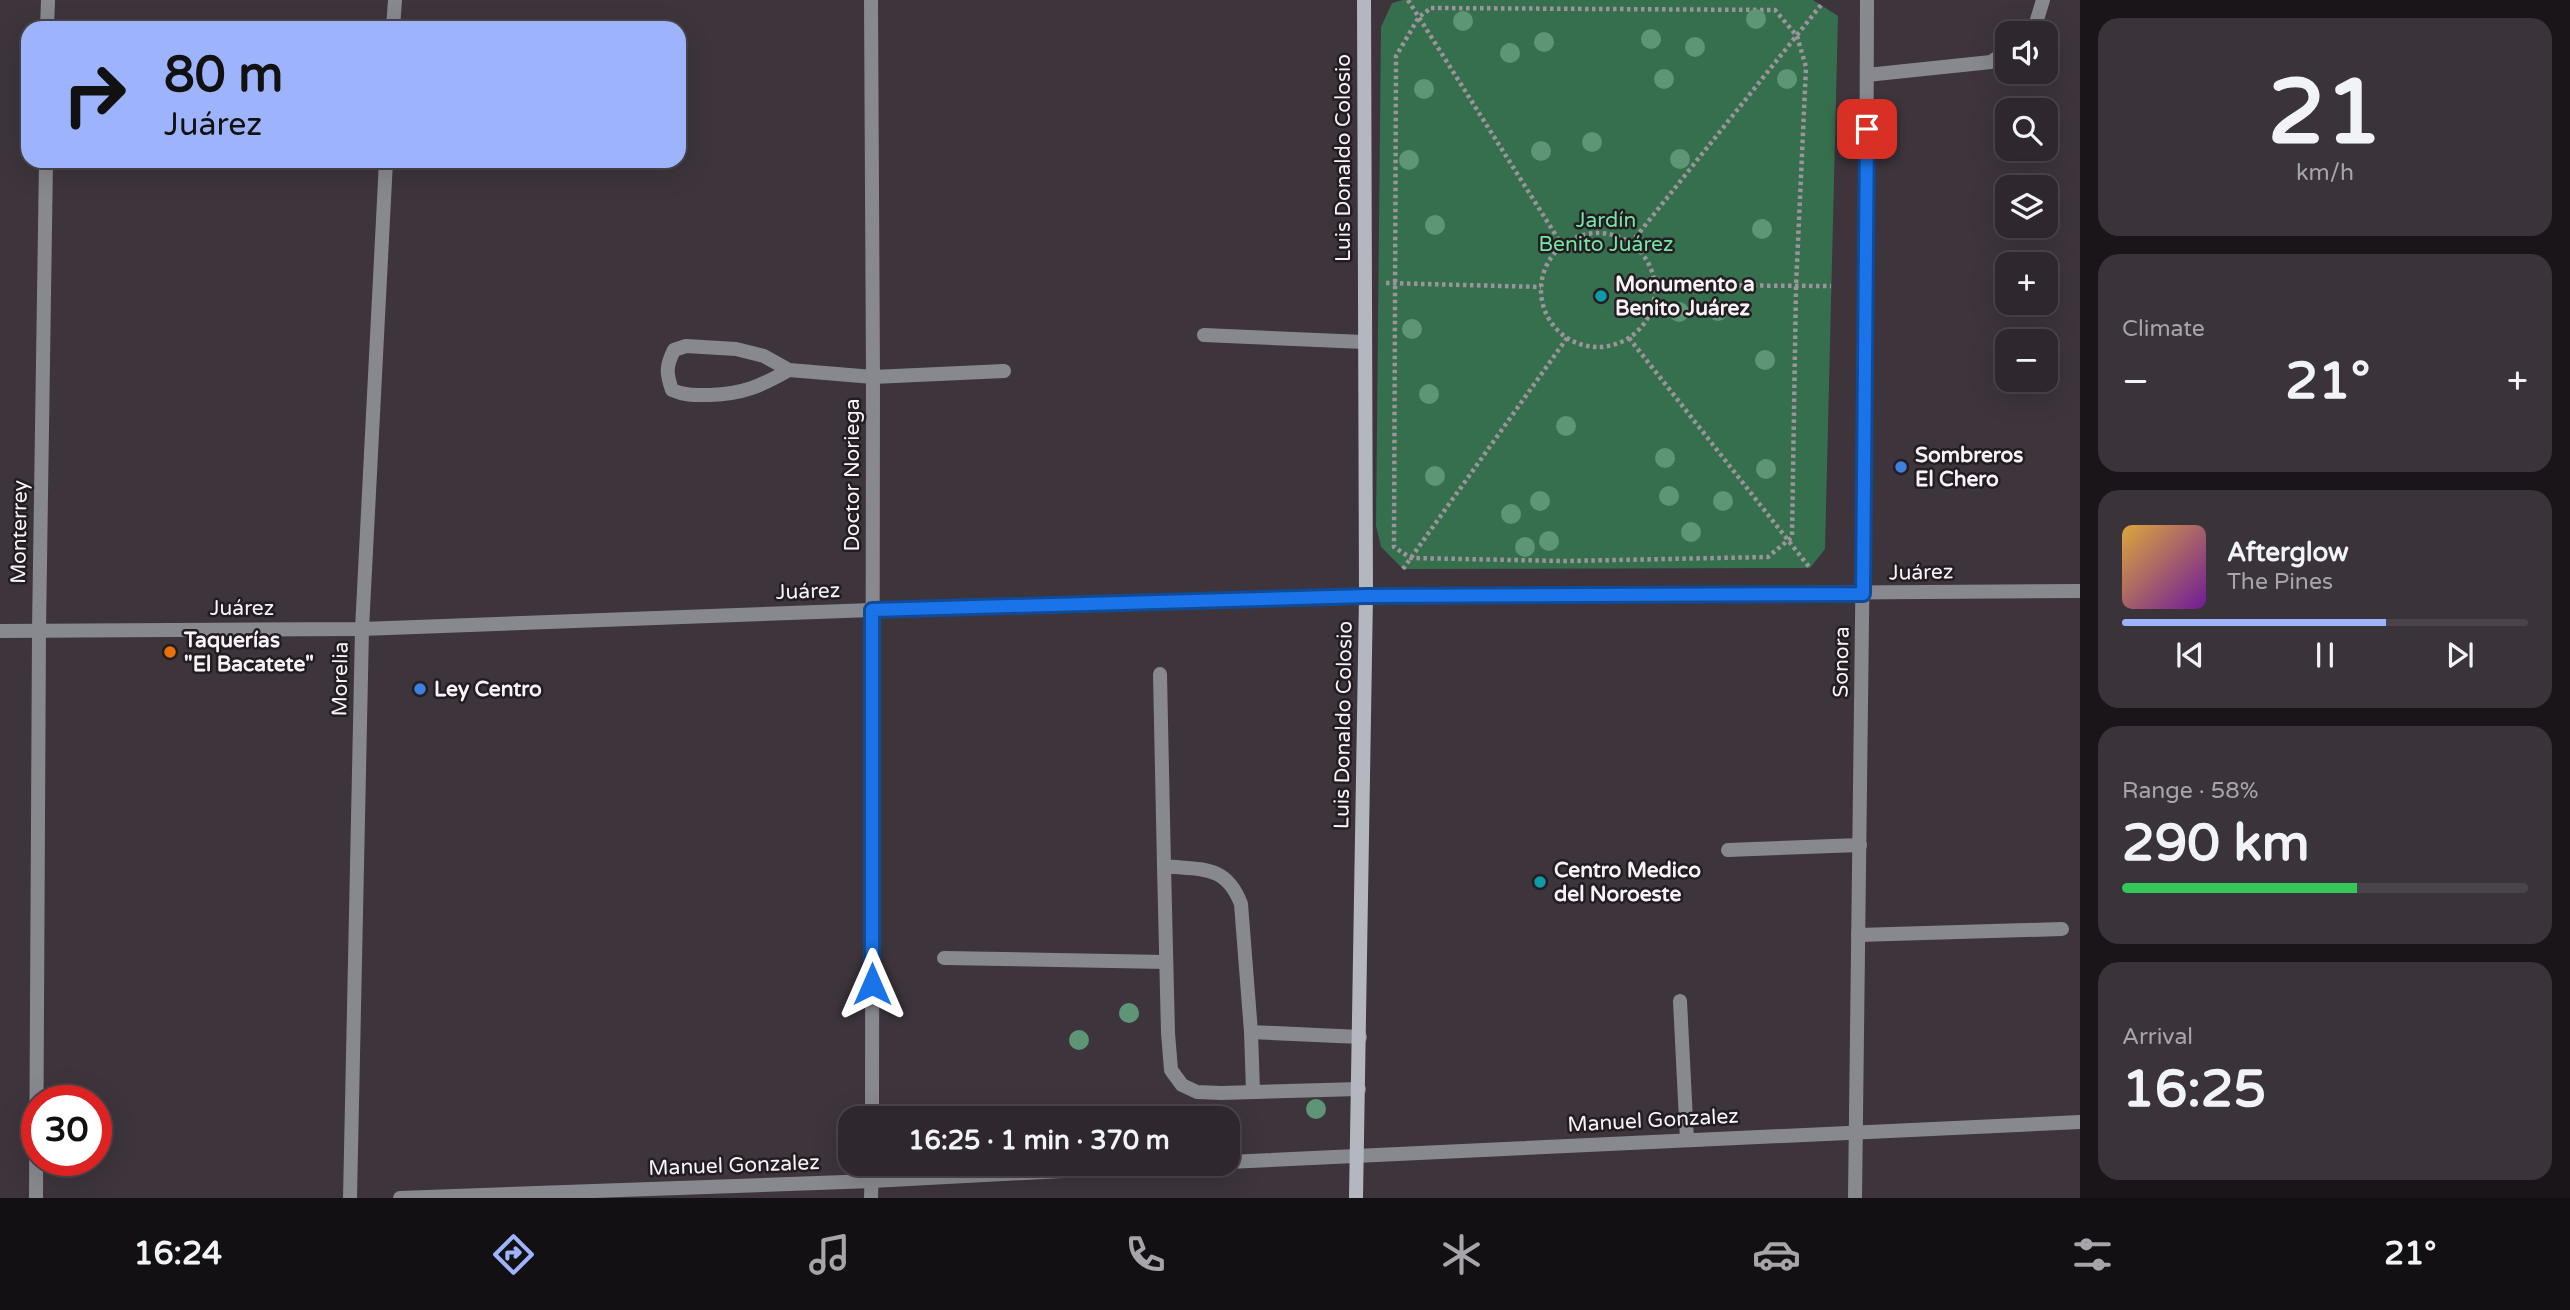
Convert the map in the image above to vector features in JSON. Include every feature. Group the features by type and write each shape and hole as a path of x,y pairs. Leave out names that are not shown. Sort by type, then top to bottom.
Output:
{"main road":[{"name":"Luis Donaldo Colosio","path":"1356,1198 1366,596 1364,0"}],"street":[{"path":"47,21 48,0"},
{"path":"394,21 395,0"},
{"name":"Doctor Noriega","path":"871,0 872,1106"},
{"name":"Sonora","path":"1855,1198 1867,0"},
{"path":"2036,21 2043,0"},
{"path":"1867,75 1995,60"},
{"name":"Monterrey","path":"36,1198 39,630 46,168"},
{"name":"Morelia","path":"350,1198 362,629 386,168"},
{"path":"1204,335 1364,342"},
{"path":"789,370 755,388 736,394 682,394 672,390 666,375 667,363 674,350 694,346 736,349 764,356 789,370 873,377 1004,371"},
{"name":"Juárez","path":"0,631 362,629 872,610 1366,596 2080,591"},
{"path":"1160,674 1171,1070 1182,1085 1197,1092 1359,1089"},
{"path":"1728,850 1860,845"},
{"path":"1164,866 1211,871 1222,876 1235,888 1241,904 1253,1091"},
{"path":"1858,935 2062,929"},
{"path":"944,958 1166,962"},
{"path":"1680,1001 1687,1140"},
{"path":"1251,1032 1360,1037"},
{"name":"Manuel Gonzalez","path":"1240,1161 2080,1122"},
{"path":"871,1198 872,1176"},
{"name":"Manuel Gonzalez","path":"400,1198 967,1176"}],"path":[{"path":"1408,0 1563,246"},
{"path":"1631,243 1821,5"},
{"path":"1431,8 1775,10 1797,36 1806,67 1796,286 1792,537 1768,556 1566,561 1411,558 1394,547 1396,56 1419,17 1431,8"},
{"path":"1596,233 1615,235 1631,243 1643,254 1652,269 1655,285 1650,316 1629,338 1615,345 1598,348 1567,338 1547,316 1542,302 1544,271 1552,257 1579,236 1596,233"},
{"path":"1378,283 1541,287"},
{"path":"1655,285 1831,286"},
{"path":"1404,569 1567,338"},
{"path":"1629,338 1810,568"}],"green space":[{"name":"Jardín Benito Juárez","path":"1403,0 1813,0 1838,16 1825,549 1810,568 1403,569 1381,547 1376,526 1381,27 1392,3"}],"place":[{"name":"Monumento a Benito Juárez","path":"1601,296"},
{"name":"Sombreros El Chero","path":"1901,467"},
{"name":"Taquerías \"El Bacatete\"","path":"170,652"},
{"name":"Ley Centro","path":"420,689"},
{"name":"Centro Medico del Noroeste","path":"1540,882"}],"route":[{"path":"872,984 872,610 1366,596 1863,594 1867,129"}]}
